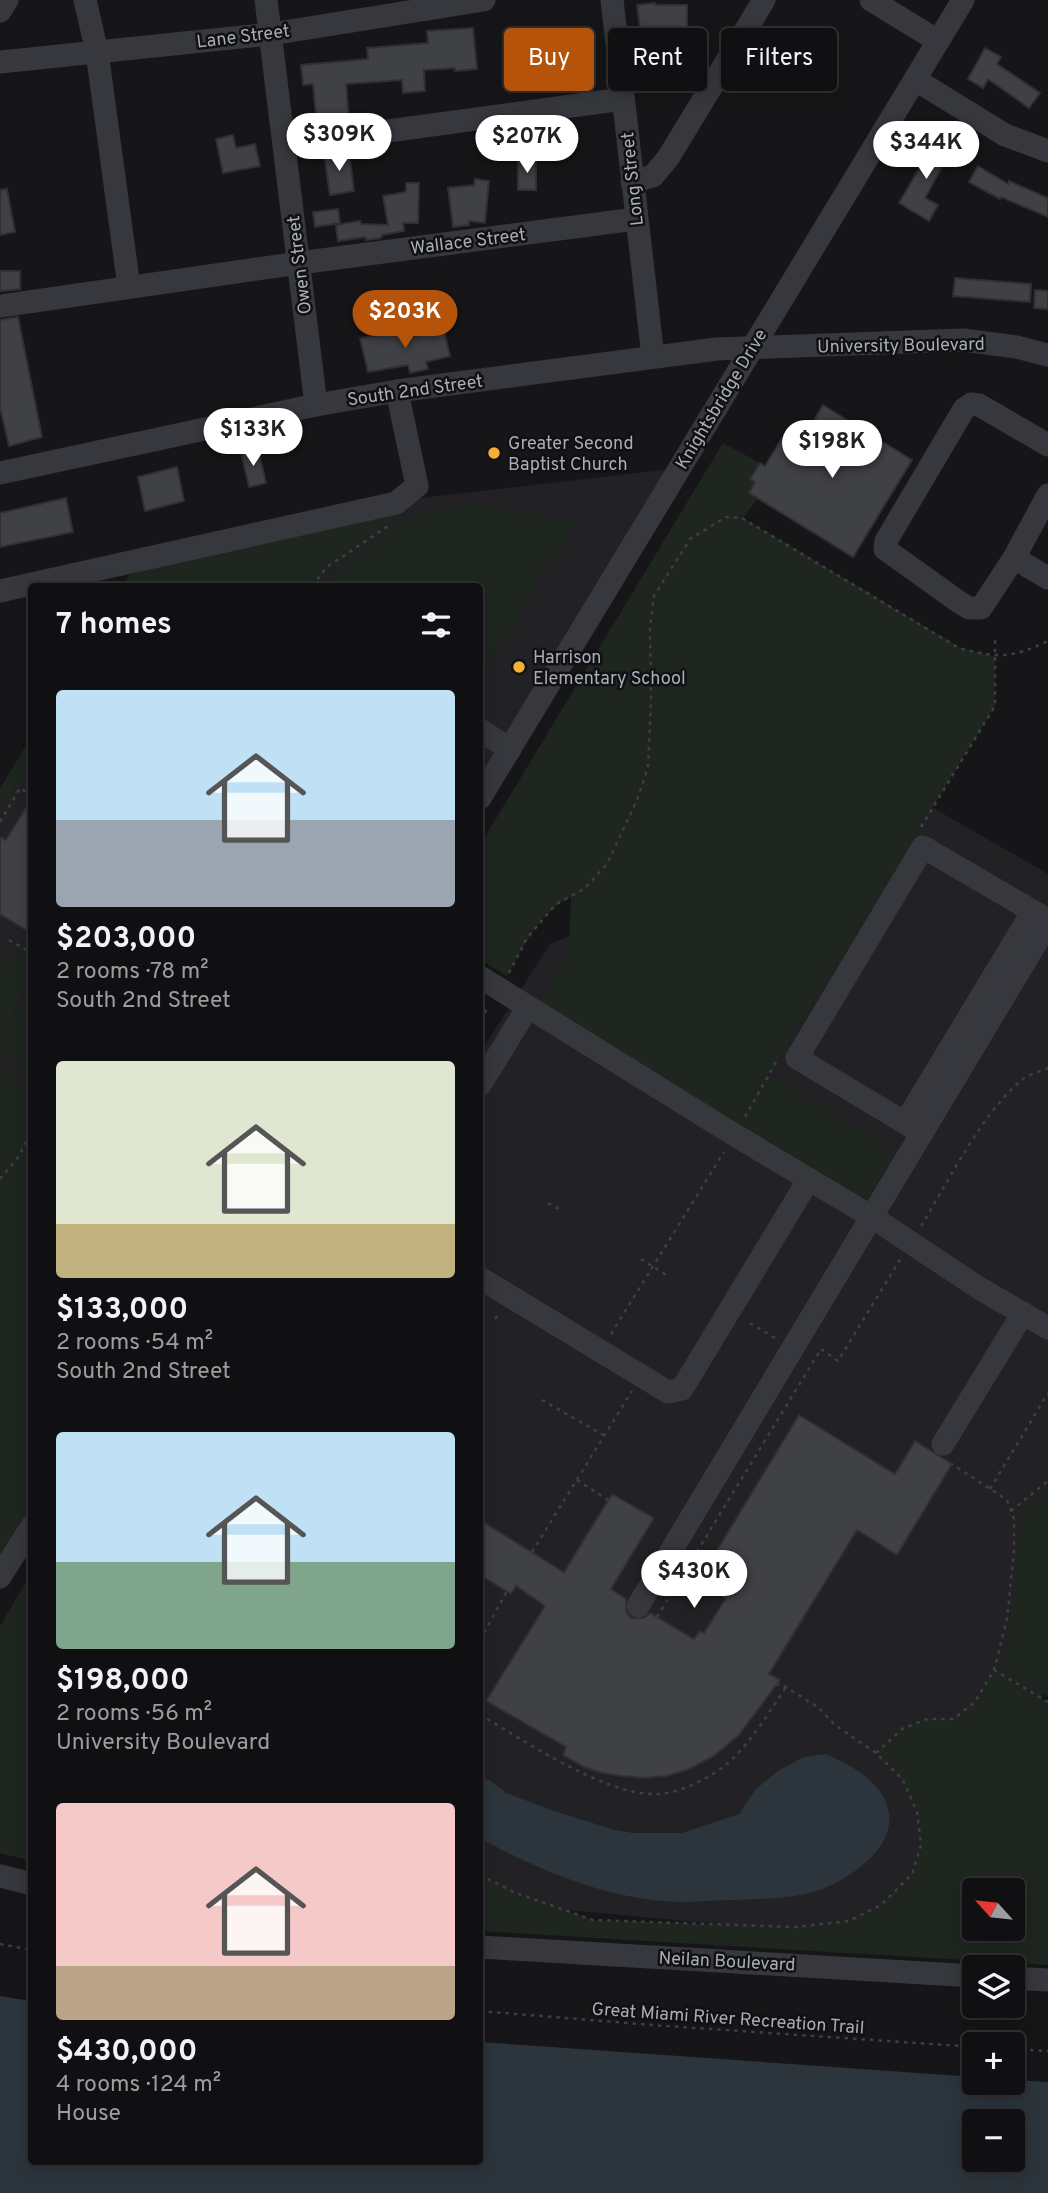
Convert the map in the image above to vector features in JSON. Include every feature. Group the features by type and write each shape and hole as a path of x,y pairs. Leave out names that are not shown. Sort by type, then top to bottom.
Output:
{"street":[{"path":"0,11 7,0"},
{"path":"85,0 97,52 129,287"},
{"name":"Owen Street","path":"265,0 316,405"},
{"name":"Lane Street","path":"0,62 271,34 434,4 484,0"},
{"name":"Long Street","path":"612,0 653,357"},
{"path":"632,182 653,176 668,158 764,0"},
{"path":"872,0 938,41"},
{"name":"Knightsbridge Drive","path":"483,793 963,0"},
{"path":"916,80 1005,135 1048,151"},
{"path":"285,145 623,99"},
{"name":"Wallace Street","path":"0,306 636,219"},
{"name":"University Boulevard","path":"752,348 963,340 1016,347 1048,355"},
{"name":"South 2nd Street","path":"0,474 316,405 397,391 717,349 752,348"},
{"path":"36,583 396,503 416,486 397,391"},
{"path":"1048,445 979,405 971,404 964,409 886,541 885,550 969,608 981,608 1014,558 1048,495"},
{"path":"1014,558 1048,578"},
{"path":"0,591 28,585"},
{"path":"483,732 510,749"},
{"path":"647,1611 872,1217 914,1128 1043,918 922,847 797,1058 914,1128"},
{"path":"483,979 1048,1328"},
{"path":"483,1080 528,1007"},
{"path":"483,1280 668,1392 682,1389 809,1179"},
{"path":"947,1454 1023,1314"},
{"path":"0,1577 28,1532"},
{"path":"0,1876 28,1883"},
{"name":"Neilan Boulevard","path":"483,1947 962,1975"},
{"path":"1025,1979 1048,1980"}],"path":[{"path":"507,976 527,938 556,904 584,889 607,864 638,800 648,767 650,628 654,596 690,539 726,517 742,518 959,648 995,657 1024,653 1048,641"},
{"path":"314,583 327,567 391,523"},
{"path":"0,822 20,788 28,793"},
{"path":"9,940 28,951"},
{"path":"483,1015 488,1007"},
{"path":"647,1611 821,1349 838,1361 980,1130 1001,1102 1025,1078 1048,1068"},
{"path":"0,1179 19,1156 28,1138"},
{"path":"606,1343 728,1146"},
{"path":"548,1203 559,1209"},
{"path":"641,1259 666,1275"},
{"path":"750,1323 784,1343"},
{"path":"532,1552 640,1376"},
{"path":"990,1489 1048,1393"},
{"path":"542,1400 605,1436"},
{"path":"876,1753 902,1729 927,1720 953,1719 975,1702 994,1670 1007,1619 1014,1551 1014,1519 1007,1500 947,1454"},
{"path":"577,1480 608,1500"},
{"path":"1011,1511 1048,1481"},
{"path":"483,1635 507,1591"},
{"path":"994,1670 1048,1702"},
{"path":"483,1876 516,1893 593,1920 796,1927 849,1921 881,1905 912,1874 922,1845 917,1812 903,1780 876,1753 835,1725 818,1707 777,1684"},
{"path":"483,1717 584,1774 618,1790 656,1795 690,1786 725,1766 754,1733 786,1687"},
{"path":"0,1944 28,1949"},
{"name":"Great Miami River Recreation Trail","path":"483,2011 962,2046"},
{"path":"1025,2050 1048,2051"}],"shaded area":[{"path":"723,443 760,463 750,479 755,482 749,493 758,498 743,518 959,647 995,657 995,706 768,1075 895,1152 859,1211 542,1002 569,956 571,897 550,911 541,921 507,976 483,962 483,840"},
{"name":"Harrison Elementary School","path":"680,468 483,793 483,583 132,583 412,499"},
{"path":"396,503 409,508 327,567 314,583 124,583 138,561"},
{"path":"477,505 575,521 483,673 483,583 333,583 351,560 365,548 396,528 445,508"},
{"path":"28,742 28,1085 0,1068 0,789"},
{"path":"28,742 28,784 20,779 0,812 0,789"},
{"path":"916,798 1048,874 1048,1686 912,1942 483,1902 483,1048 550,944"},
{"path":"15,947 28,955 28,986 0,1036 0,974"},
{"path":"19,1008 28,1014 28,1069 0,1053 0,1040"},
{"path":"0,1068 28,1085 28,1531 0,1577"},
{"path":"1048,1487 1048,1696 1004,1669 1020,1533 1019,1513"},
{"path":"28,1579 28,1860 0,1853 0,1626"},
{"path":"994,1670 1048,1702 1048,1965 1025,1964 1025,1955 962,1955 962,1960 483,1931 483,1876 516,1893 593,1920 795,1927 849,1921 881,1905 912,1874 921,1845 917,1812 903,1780 876,1753 902,1729 927,1719 953,1719 975,1702"},
{"path":"826,1754 865,1776 881,1793 889,1814 884,1841 875,1853 852,1873 813,1892 774,1898 681,1902 629,1896 551,1872 483,1840 483,1778 506,1793 615,1830 633,1833 682,1833 739,1814 756,1789 778,1771 804,1757"},
{"path":"0,1996 28,2001 28,2165 483,2165 483,2042 962,2076 962,2095 1025,2095 1025,2081 1048,2082 1048,2193 0,2193"}],"building":[{"path":"637,5 687,5 687,28 640,28"},
{"path":"473,28 477,69 424,70 425,91 403,93 402,80 346,84 349,122 317,126 313,84 303,85 301,65 368,59 367,48 428,43 427,31"},
{"path":"985,48 1001,57 997,64 1040,93 1029,108 988,79 983,88 968,79"},
{"path":"233,135 236,148 255,144 260,166 223,173 216,139"},
{"path":"938,137 953,146 925,198 938,205 929,221 899,203"},
{"path":"349,151 354,191 330,195 324,154"},
{"path":"518,160 536,160 536,190 518,190"},
{"path":"978,166 1008,184 1009,181 1048,198 1048,217 1001,197 1000,199 969,182"},
{"path":"475,179 489,181 485,223 469,221 469,225 453,227 448,188 474,185"},
{"path":"406,183 419,183 418,223 403,223 404,231 382,235 381,238 338,241 336,225 360,221 361,224 388,225 383,196 406,192"},
{"path":"7,189 15,232 0,235 0,190"},
{"path":"338,209 340,223 315,227 313,212"},
{"path":"0,271 20,271 20,289 0,291"},
{"path":"955,278 1031,284 1030,302 953,296"},
{"path":"1035,290 1048,291 1048,309 1034,308"},
{"path":"18,317 42,437 9,446 0,408 0,320"},
{"path":"442,322 450,356 426,362 428,369 410,373 408,365 368,372 360,338 399,332 401,339 426,333 425,327"},
{"path":"823,405 912,460 853,557 749,493 755,482 750,479 760,463 765,466 782,438 794,445 796,441 800,444"},
{"path":"258,449 266,483 249,487 241,453"},
{"path":"177,467 184,501 145,511 138,477"},
{"path":"66,498 73,532 0,547 0,513"},
{"path":"28,804 26,930 0,914 0,837 6,840"},
{"path":"799,1415 895,1474 915,1441 952,1464 897,1555 857,1530 769,1674 780,1680 739,1735 714,1756 689,1769 667,1776 645,1778 602,1773 584,1767 563,1755 566,1747 486,1701 545,1606 516,1586 511,1594 483,1577 483,1522 564,1572 612,1494 654,1518 611,1589 626,1599 626,1612 631,1618 644,1618 650,1613 694,1639 700,1631 704,1633 726,1598 685,1573 695,1557 708,1565"}],"place":[{"name":"Greater Second Baptist Church","path":"494,453"},
{"name":"Harrison Elementary School","path":"519,667"}]}
